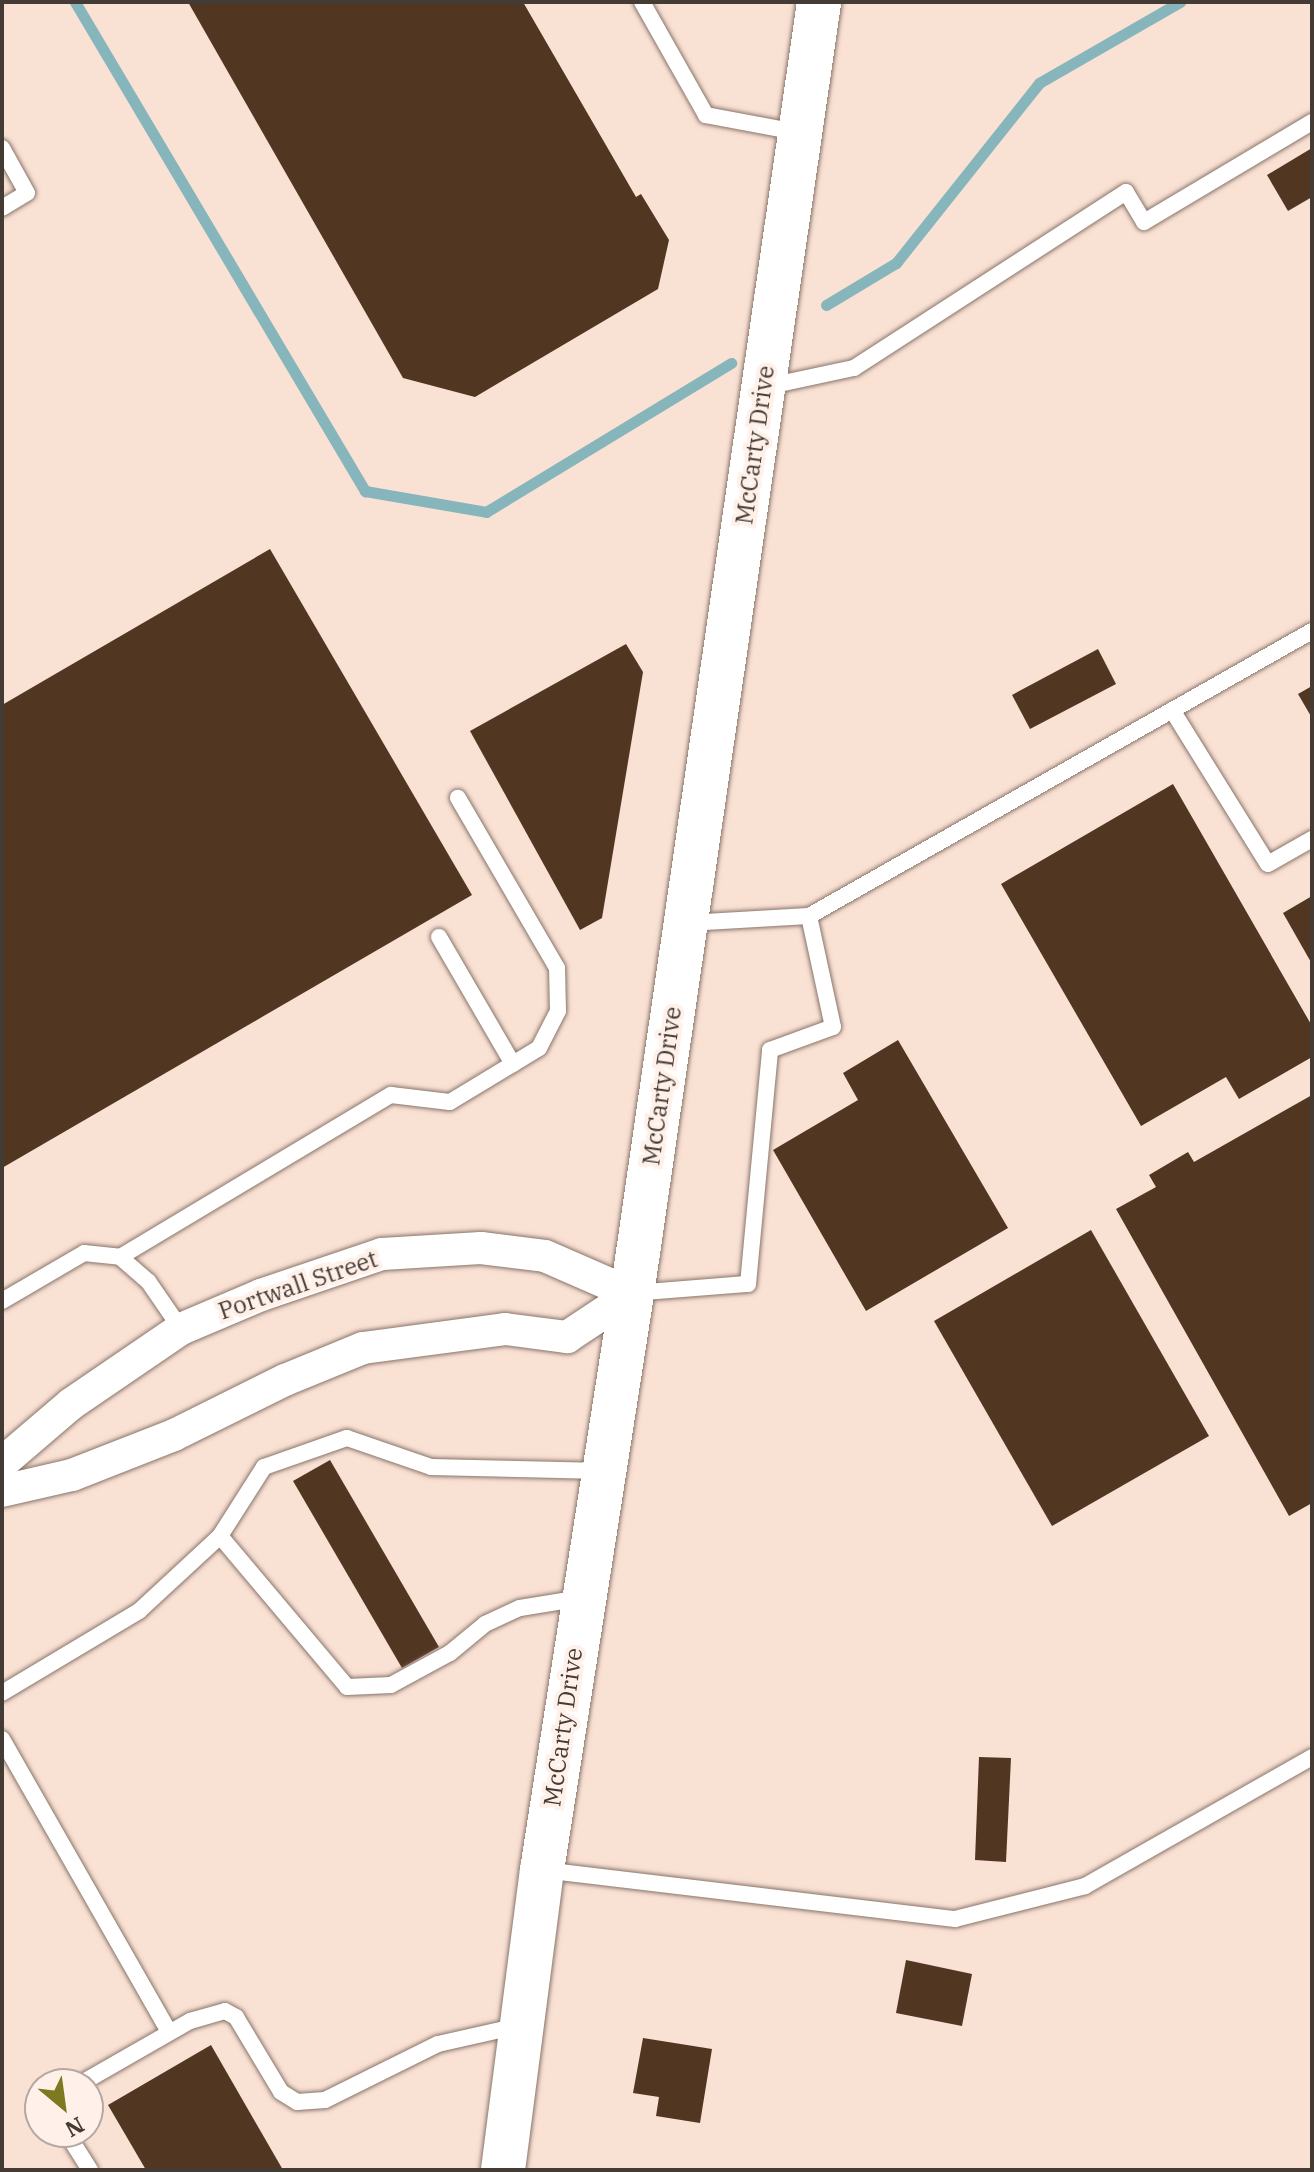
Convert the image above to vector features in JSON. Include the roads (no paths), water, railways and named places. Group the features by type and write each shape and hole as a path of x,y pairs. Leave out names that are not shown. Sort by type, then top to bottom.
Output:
{"main road":[{"name":"McCarty Drive","path":"503,2170 542,1870 582,1598 632,1294 819,2"}],"street":[{"name":"Portwall Street","path":"2,1463 71,1404 181,1329 261,1295 382,1254 481,1248 545,1256 632,1294"},
{"path":"2,1491 72,1475 174,1435 285,1380 363,1348 505,1329 567,1337 632,1294"}],"lane":[{"path":"642,2 706,115 800,133"},
{"path":"763,387 854,368 1126,192 1144,222 1312,122"},
{"path":"2,148 27,193 2,208"},
{"path":"685,923 809,916 1312,631"},
{"path":"1172,710 1268,864 1312,839"},
{"path":"120,1257 391,1095 450,1102 539,1048 558,1011 557,968 458,798"},
{"path":"632,1294 748,1284 770,1050 833,1027 809,916"},
{"path":"439,937 513,1064"},
{"path":"2,1301 84,1253 120,1257 148,1281 181,1329"},
{"path":"2,1693 139,1611 220,1536 264,1467 347,1438 431,1467 603,1471"},
{"path":"220,1536 347,1687 391,1685 450,1653 485,1624 520,1608 582,1598"},
{"path":"2,1739 169,2032"},
{"path":"542,1870 955,1919 1085,1886 1312,1757"},
{"path":"104,2070 190,2021 225,2011 236,2017 281,2092 297,2102 325,2100 438,2044 522,2025"},
{"path":"76,2148 90,2170"}],"waterway":[{"path":"75,2 365,491 486,512 731,363"},
{"path":"826,305 896,263 1039,83 1180,2"}]}
